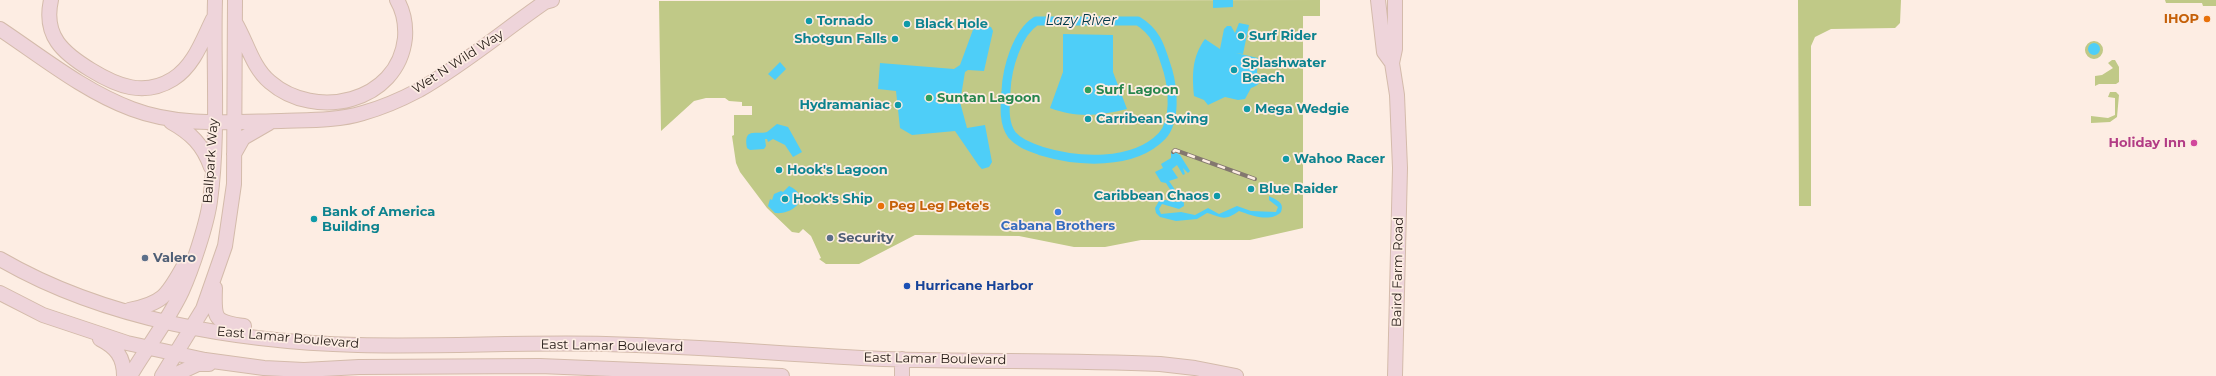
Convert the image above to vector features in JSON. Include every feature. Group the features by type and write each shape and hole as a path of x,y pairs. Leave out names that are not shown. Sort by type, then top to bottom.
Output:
{"main road":[{"path":"51,0 49,17 51,28 54,38 66,54 112,83 136,88 150,88 162,84 183,70 197,52 214,17"},
{"name":"Ballpark Way","path":"130,376 166,322 183,289 199,242 210,201 215,122 215,0"},
{"name":"Ballpark Way","path":"162,376 203,309 216,277 225,246 233,195 235,0"},
{"path":"235,20 256,65 270,82 293,96 304,100 333,103 345,101 368,93 384,82 397,65 404,44 405,31 404,18 397,0"},
{"name":"Wet N Wild Way","path":"163,118 215,122 318,120 362,113 418,90 494,40 545,2 552,0"},
{"path":"1378,0 1384,52 1392,63"},
{"path":"1392,63 1395,49 1395,0"},
{"path":"0,29 109,98 132,109 163,118 188,131 196,139 207,157 212,171"},
{"name":"Baird Farm Road","path":"1392,63 1397,95 1400,168 1395,376"},
{"path":"233,154 243,138 272,121"},
{"path":"126,310 153,304 166,295 199,242"},
{"name":"East Lamar Boulevard","path":"0,259 34,279 126,310 192,328 249,337 357,345 611,344 902,359 1160,370 1195,368 1236,376"},
{"path":"216,277 214,310 216,317 221,322 277,331 296,340"},
{"name":"East Lamar Boulevard","path":"0,293 43,315 78,327 176,354 227,364 304,370 359,367 595,367 782,376"},
{"path":"78,327 112,345 122,357 124,376"},
{"path":"902,359 902,376"},
{"path":"172,376 198,364 227,364"}],"green space":[{"path":"1320,0 1320,16 1303,16 1303,228 1250,240 1141,240 1105,247 1074,247 1019,236 915,235 859,264 826,264 819,259 821,258 811,236 803,229 799,233 792,232 767,208 740,172 736,163 732,136 734,135 734,115 752,115 752,106 742,106 742,102 729,101 725,98 706,98 694,101 661,131 659,1"},
{"path":"1798,0 1901,0 1900,23 1895,28 1831,29 1815,37 1811,46 1811,206 1799,206"},
{"path":"2165,0 2216,0 2216,6 2203,6 2202,3 2166,3"},
{"path":"2090,41 2098,41 2103,46 2101,57 2098,59 2090,59 2085,54 2085,46"},
{"path":"2115,60 2119,67 2119,82 2116,84 2099,84 2095,86 2095,76 2102,75 2113,68 2108,63"},
{"path":"2110,92 2116,92 2119,95 2117,117 2110,122 2091,123 2091,116 2108,118 2115,115 2115,98 2108,97"}],"water":[{"path":"1213,0 1233,0 1233,7 1213,8"},
{"path":"1239,23 1249,25 1243,54 1236,53 1258,58 1257,73 1262,76 1261,81 1251,88 1245,99 1238,100 1225,97 1208,105 1204,100 1194,96 1193,73 1195,59 1205,39 1220,49 1224,29 1227,26 1231,26 1235,33"},
{"name":"Suntan Lagoon","path":"978,25 991,27 993,31 984,71 968,70 965,72 960,102 967,128 985,125 992,162 989,167 982,169 955,131 912,135 900,128 896,91 878,89 880,63 954,69 960,65 974,27"},
{"name":"Surf Lagoon","path":"1063,34 1113,35 1113,72 1127,109 1107,113 1078,115 1050,108 1063,72"},
{"path":"2092,43 2096,43 2100,49 2096,55 2092,55 2088,51 2088,47"},
{"path":"780,62 786,69 775,80 768,74"},
{"path":"777,124 788,127 802,152 793,157 785,145 773,139 768,142 767,139 765,139 766,146 764,149 750,150 747,148 746,141 749,134 767,132"},
{"path":"1173,151 1180,155 1190,171 1188,173 1183,168 1185,174 1183,175 1177,165 1172,169 1178,178 1169,181 1184,203 1184,206 1179,209 1162,204 1159,209 1161,214 1181,212 1195,215 1208,208 1219,214 1237,206 1251,211 1276,212 1278,207 1269,200 1269,196 1281,204 1281,212 1272,217 1266,218 1239,211 1226,218 1207,213 1197,219 1176,221 1160,217 1156,213 1155,208 1159,201 1165,200 1178,202 1166,183 1161,182 1155,172 1163,168 1161,164 1171,158 1171,153"},
{"path":"789,186 796,190 799,195 800,200 798,204 788,211 775,213 768,206 770,199 772,200 774,194 781,191 783,192"}],"waterway":[{"name":"Lazy River","path":"1036,21 1138,21 1145,26 1150,31 1161,49 1171,87 1172,105 1170,122 1162,136 1150,146 1136,153 1104,159 1071,158 1055,155 1030,147 1015,138 1009,130 1005,114 1008,72 1018,42 1023,34 1036,21"}],"railway":[{"path":"1173,152 1175,150 1255,179"}],"place":[{"name":"IHOP","path":"2207,19"},
{"name":"Tornado","path":"809,21"},
{"name":"Black Hole","path":"907,24"},
{"name":"Surf Rider","path":"1241,36"},
{"name":"Shotgun Falls","path":"895,39"},
{"name":"Splashwater Beach","path":"1234,70"},
{"name":"Surf Lagoon","path":"1088,90"},
{"name":"Suntan Lagoon","path":"929,98"},
{"name":"Hydramaniac","path":"898,105"},
{"name":"Mega Wedgie","path":"1247,109"},
{"name":"Carribean Swing","path":"1088,119"},
{"name":"Holiday Inn","path":"2194,143"},
{"name":"Wahoo Racer","path":"1286,159"},
{"name":"Hook's Lagoon","path":"779,170"},
{"name":"Blue Raider","path":"1251,189"},
{"name":"Caribbean Chaos","path":"1217,196"},
{"name":"Hook's Ship","path":"785,199"},
{"name":"Peg Leg Pete's","path":"881,206"},
{"name":"Cabana Brothers","path":"1058,212"},
{"name":"Bank of America Building","path":"314,219"},
{"name":"Security","path":"830,238"},
{"name":"Valero","path":"145,258"},
{"name":"Hurricane Harbor","path":"907,286"}]}
